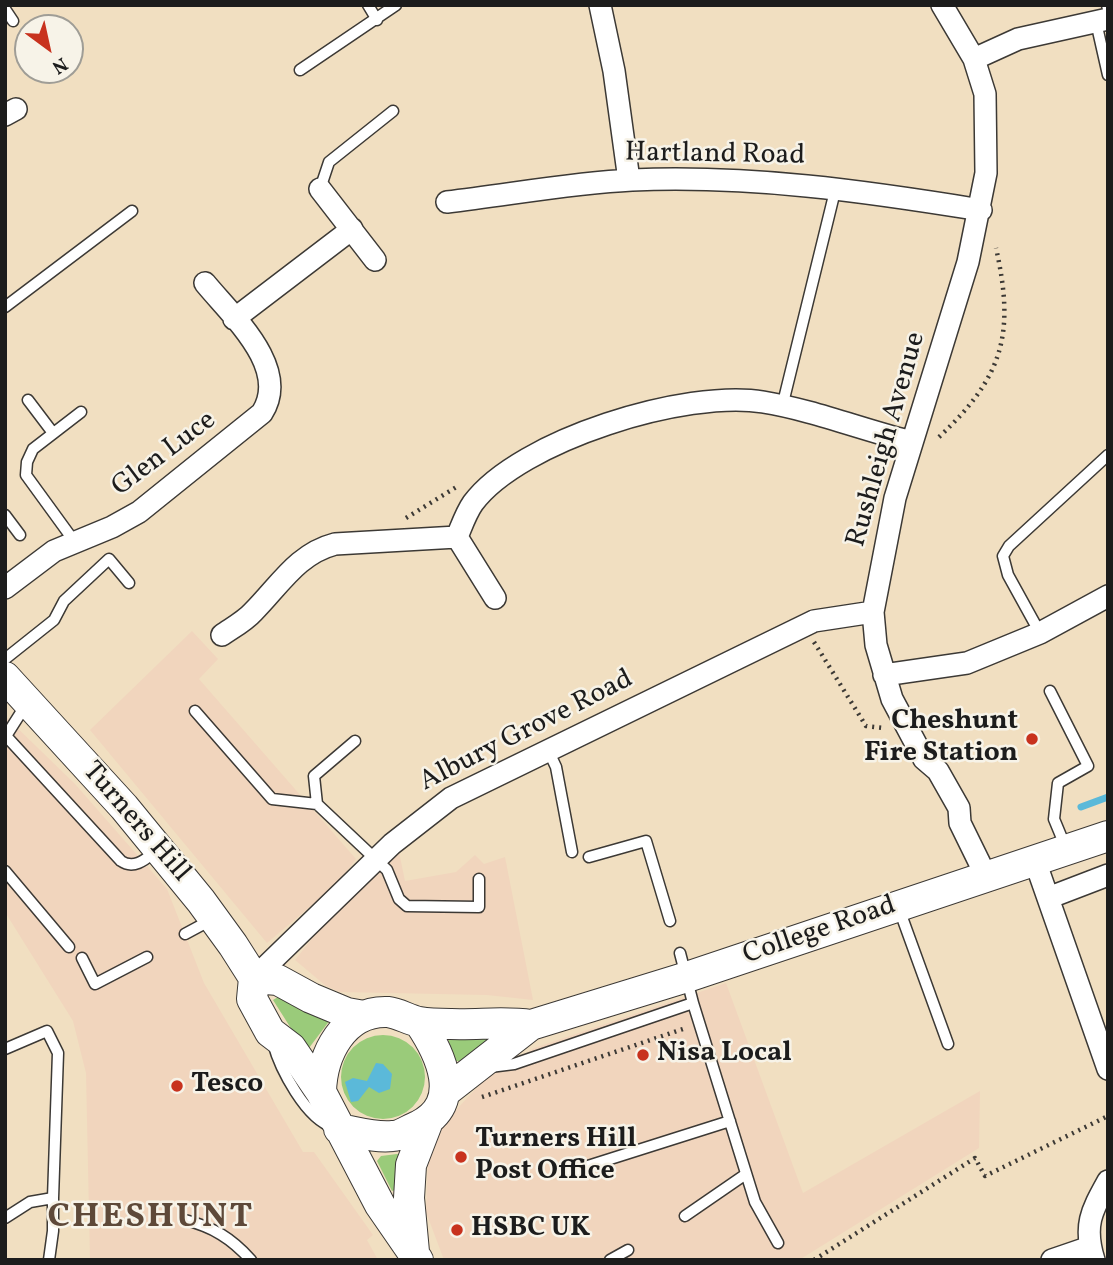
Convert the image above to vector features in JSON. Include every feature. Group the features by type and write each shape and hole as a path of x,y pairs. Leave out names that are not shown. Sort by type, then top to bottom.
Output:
{"main road":[{"name":"Turners Hill","path":"5,677 158,849 214,919 254,978 252,999 270,1032 291,1048 321,1093"},
{"name":"College Road","path":"445,1092 531,1025 687,978 1108,836"},
{"path":"254,978 278,980 347,1013 364,1016 389,1012 419,1022 437,1049 444,1071 445,1092 428,1121 411,1165 409,1198 416,1256"},
{"path":"364,1016 334,1040 321,1070 321,1093 380,1205 416,1256"},
{"name":"College Road","path":"419,1022 452,1024 507,1021 531,1025"},
{"path":"339,1129 369,1136 396,1137 428,1121"}],"street":[{"path":"600,5 614,71 629,180"},
{"name":"Rushleigh Avenue","path":"942,5 974,59 985,94 987,139 981,210 947,336 895,498 873,612 876,645 884,675 924,759 938,771 959,808 960,823 986,876"},
{"path":"974,59 1018,39 1105,14"},
{"name":"Hartland Road","path":"447,202 629,180 769,181 836,187 981,210"},
{"path":"320,189 375,260"},
{"path":"234,319 352,229"},
{"name":"Glen Luce","path":"5,588 54,551 112,527 139,512 262,413 269,396 270,373 234,319 205,283"},
{"path":"457,537 467,513 485,491 524,462 562,443 679,404 726,399 763,402 912,442"},
{"path":"457,537 495,598"},
{"path":"222,635 251,615 299,560 317,549 335,544 457,537"},
{"path":"884,675 967,663 1041,633 1108,596"},
{"name":"Albury Grove Road","path":"254,978 411,826 451,798 804,626 827,618 873,612"},
{"path":"1035,861 1108,1069"},
{"path":"1048,898 1108,875"},
{"path":"1052,1260 1092,1254 1091,1211 1108,1181"}],"lane":[{"path":"368,5 377,20"},
{"path":"300,70 396,5"},
{"path":"5,9 13,21"},
{"path":"1105,14 1108,75"},
{"path":"320,189 329,162 393,111"},
{"path":"782,407 836,187"},
{"path":"5,307 132,211"},
{"path":"28,400 53,433"},
{"path":"74,541 26,475 27,462 33,449 81,412"},
{"path":"1041,633 1008,575 1003,556 1009,546 1108,455"},
{"path":"5,515 20,535"},
{"path":"5,659 54,620 64,601 109,559 129,583"},
{"path":"1050,691 1088,766 1058,783 1054,818 1067,850"},
{"path":"27,703 5,736 121,861 137,864 158,849"},
{"path":"195,711 272,799 317,804 374,861 387,870 399,899 407,906 479,907 479,879"},
{"path":"317,804 314,776 355,741"},
{"path":"548,750 556,767 572,852"},
{"path":"589,857 646,841 670,921"},
{"path":"5,871 69,947"},
{"path":"898,906 948,1044"},
{"path":"185,934 214,919"},
{"path":"82,958 95,984 147,957"},
{"path":"470,1070 514,1064 687,978 755,1202 778,1244"},
{"path":"5,1049 47,1031 58,1054 53,1231 48,1260"},
{"path":"270,1032 276,1055 312,1116 339,1129"},
{"path":"569,1172 730,1121"},
{"path":"685,1216 746,1174"},
{"path":"5,1218 30,1202 53,1198"},
{"path":"185,1220 208,1226 234,1241 251,1260"},
{"path":"610,1260 628,1250"}],"path":[{"path":"939,437 972,403 1001,350 1005,304 996,248"},
{"path":"403,520 462,484"},
{"path":"804,626 866,726 886,728 906,725"},
{"path":"474,1103 482,1096 699,1023"},
{"path":"814,1260 975,1158 985,1176 1108,1116"}],"shaded area":[{"path":"192,631 218,659 199,679 356,859 337,884 267,943 90,730"},
{"path":"5,716 75,784 167,889 204,983 303,1152 314,1152 373,1235 367,1240 378,1260 90,1260 86,1073 73,1021 5,912"},
{"path":"399,852 405,881 456,872 475,855 484,864 505,857 533,1000 487,995 340,992 326,986 295,960 326,921"},
{"path":"726,983 803,1193 980,1091 979,1148 799,1260 444,1260 426,1212 428,1157 444,1123 483,1081 534,1048"}],"green space":[{"path":"278,997 299,1009 330,1020 306,1052 273,1000"},
{"path":"383,1035 399,1038 413,1047 422,1061 425,1077 422,1093 413,1107 399,1116 383,1119 367,1116 353,1107 344,1093 341,1077 344,1061 353,1047 367,1038"},
{"path":"495,1035 461,1061 455,1061 448,1039"},
{"path":"402,1155 398,1189 392,1191 377,1161 381,1156"}],"water":[{"path":"376,1063 383,1064 392,1074 390,1089 379,1093 369,1087 358,1101 351,1102 345,1082 353,1078 367,1081"}],"waterway":[{"path":"1081,807 1108,797"}],"place":[{"name":"Cheshunt Fire Station","path":"1032,739"},
{"name":"Nisa Local","path":"643,1055"},
{"name":"Tesco","path":"177,1086"},
{"name":"Turners Hill Post Office","path":"461,1157"},
{"name":"HSBC UK","path":"457,1230"}],"district":[{"name":"CHESHUNT","path":"151,1220"}]}
